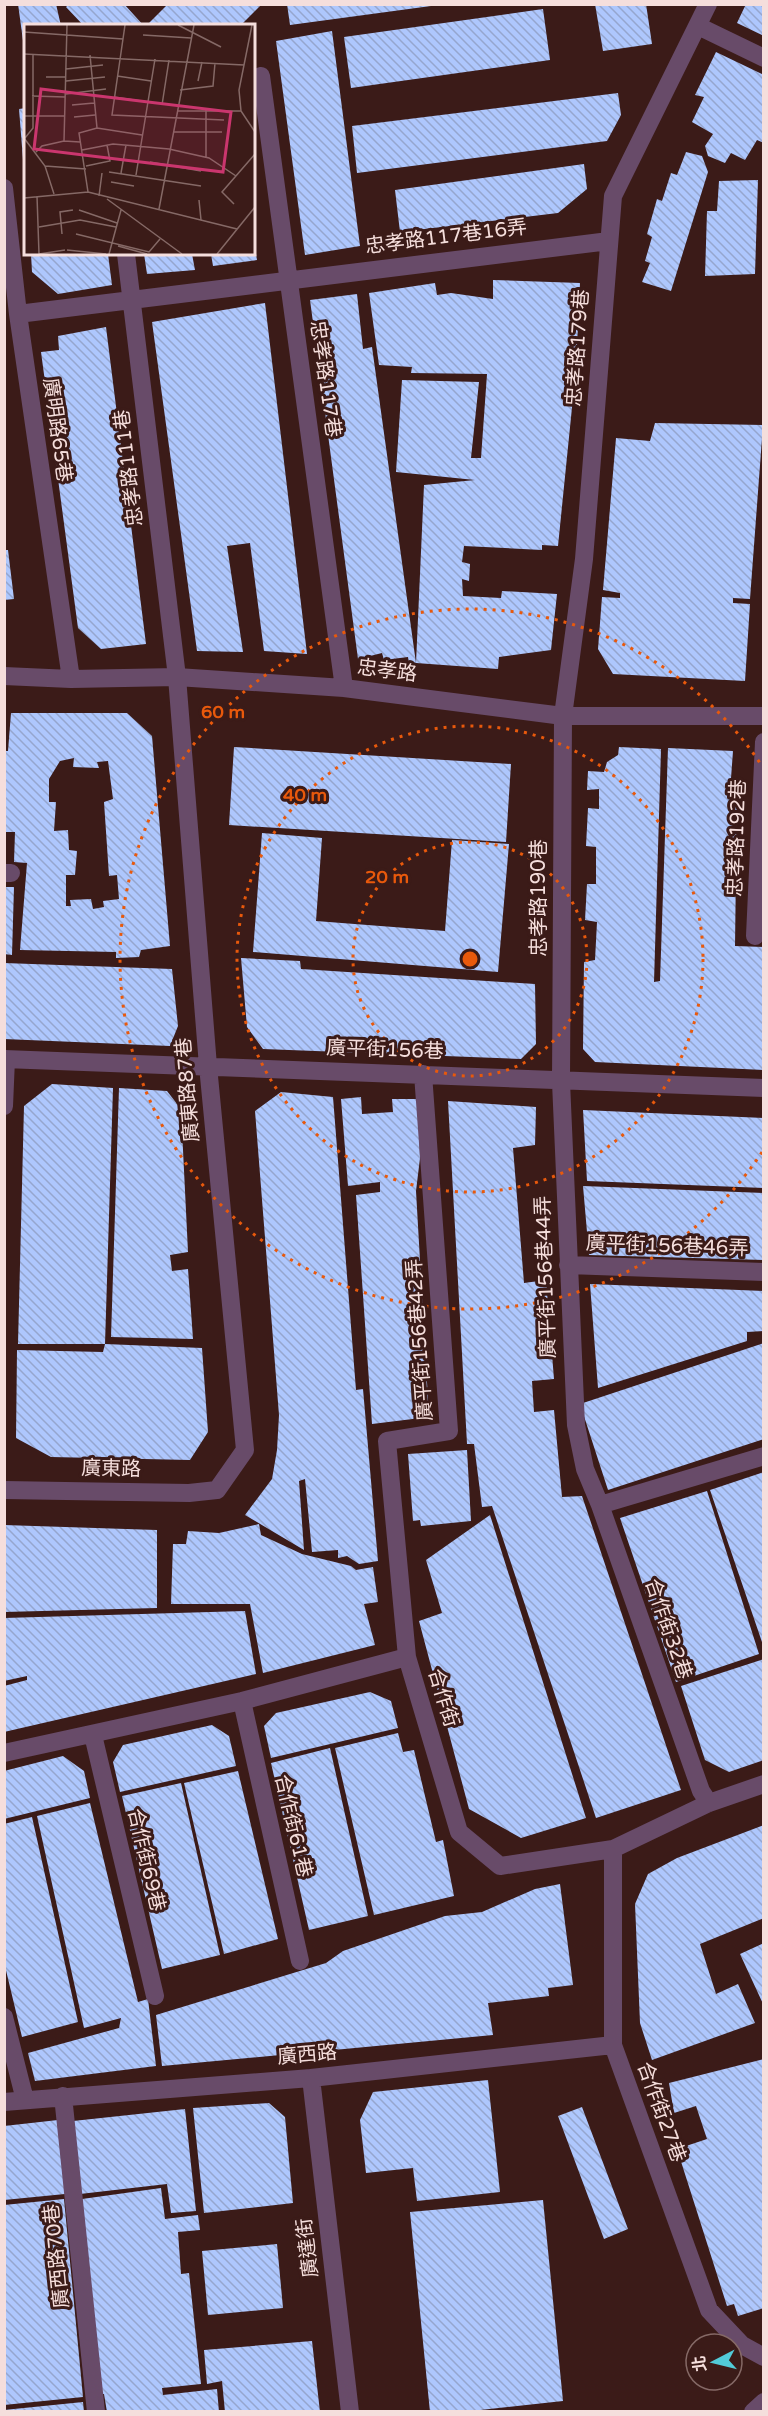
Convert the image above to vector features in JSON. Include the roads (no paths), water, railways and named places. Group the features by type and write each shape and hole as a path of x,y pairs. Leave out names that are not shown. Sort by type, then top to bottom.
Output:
{"lane":[{"name":"忠孝路179巷","path":"563,716 584,559 614,196 708,4"},
{"path":"698,26 764,58"},
{"name":"忠孝路117巷","path":"261,76 344,688"},
{"name":"廣明路65巷","path":"4,188 18,314 71,679"},
{"name":"忠孝路117巷16弄","path":"18,314 288,278 609,241"},
{"name":"忠孝路111巷","path":"126,255 177,677"},
{"name":"忠孝路","path":"4,676 71,679 177,677 344,688 563,716 764,716"},
{"name":"廣東路87巷","path":"177,677 208,1066 245,1450 218,1490"},
{"name":"忠孝路190巷","path":"561,1082 563,716"},
{"name":"忠孝路192巷","path":"755,936 764,742"},
{"path":"4,1106 5,1059"},
{"name":"廣平街156巷","path":"5,1059 764,1088"},
{"name":"廣平街156巷42弄","path":"407,1657 387,1441 449,1431 423,1074"},
{"name":"廣平街156巷44弄","path":"561,1082 576,1425 585,1469"},
{"name":"廣平街156巷46弄","path":"568,1265 764,1272"},
{"path":"600,1505 764,1455"},
{"name":"合作街32巷","path":"585,1469 600,1505 700,1791 709,1803"},
{"name":"廣東路","path":"4,1490 189,1493 218,1490"},
{"name":"合作街","path":"4,1753 242,1701 407,1657 459,1832 500,1866 613,1849 709,1803 764,1784"},
{"name":"合作街61巷","path":"242,1701 300,1961"},
{"name":"合作街69巷","path":"93,1735 154,1996"},
{"name":"合作街27巷","path":"613,1849 613,2045 709,2310 742,2345 764,2357"},
{"path":"4,2017 25,2100"},
{"name":"廣西路","path":"4,2102 310,2078 613,2045"},
{"name":"廣達街","path":"310,2078 350,2412"},
{"name":"廣西路70巷","path":"63,2096 96,2412"},
{"path":"753,2412 764,2402"}]}
